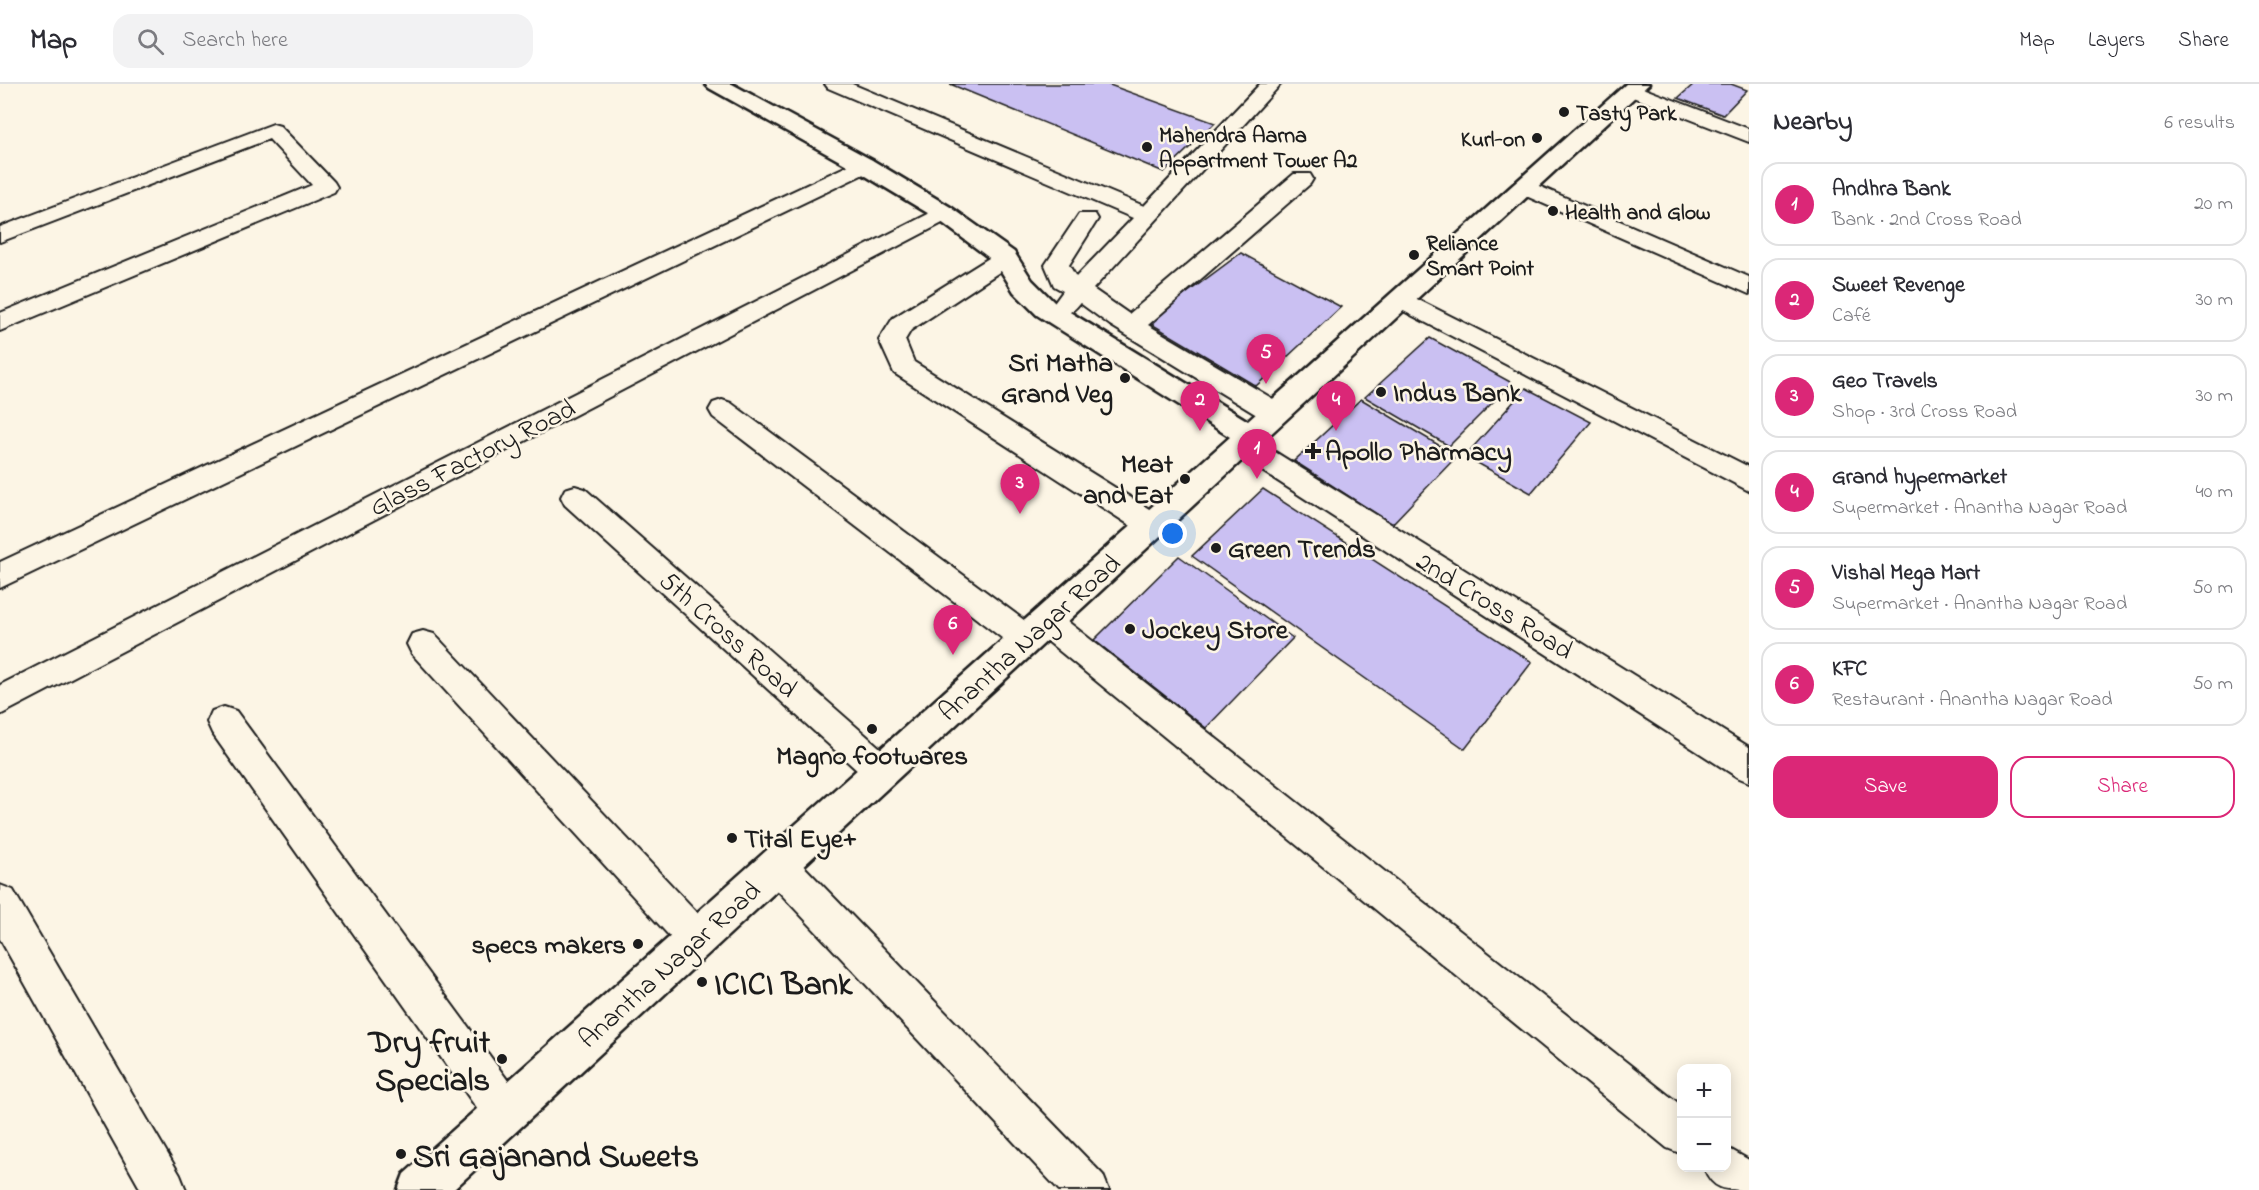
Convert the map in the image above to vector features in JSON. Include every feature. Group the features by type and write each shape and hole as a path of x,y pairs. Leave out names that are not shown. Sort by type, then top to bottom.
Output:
{"street":[{"path":"716,84 864,165 944,213 1005,258 1023,286 1055,315 1246,440"},
{"path":"835,84 1148,216"},
{"path":"1055,315 1271,84"},
{"path":"1635,87 1749,136"},
{"name":"Anantha Nagar Road","path":"423,1189 505,1112 1635,87"},
{"path":"0,235 273,130 326,187 0,323"},
{"path":"0,576 864,165"},
{"path":"1131,326 1302,179"},
{"path":"1525,187 1749,286"},
{"name":"Glass Factory Road","path":"0,701 944,213"},
{"path":"1087,219 1057,264 1064,280 1131,326 1275,413"},
{"path":"1005,258 902,324 892,340 903,367 1152,525"},
{"path":"1401,299 1749,480"},
{"path":"722,410 1036,631 1677,1129"},
{"name":"2nd Cross Road","path":"1246,440 1749,766"},
{"name":"5th Cross Road","path":"575,497 882,771"},
{"path":"423,644 697,939"},
{"path":"224,722 505,1112"},
{"path":"778,865 1088,1190"},
{"path":"0,903 165,1190"},
{"path":"1731,1172 1749,1187"}],"building":[{"name":"Mahendra Aarna Appartment Tower A2","path":"950,84 1107,84 1215,123 1164,172"},
{"path":"1694,84 1731,84 1747,90 1723,115 1678,98"},
{"path":"1241,253 1341,307 1256,386 1148,322"},
{"path":"1430,338 1512,383 1449,446 1365,397"},
{"path":"1526,388 1591,422 1531,493 1465,456"},
{"path":"1361,399 1457,456 1392,524 1294,461"},
{"path":"1263,489 1532,662 1465,749 1192,556"},
{"path":"1179,556 1293,638 1206,728 1094,640"}],"place":[{"name":"Tasty Park","path":"1564,112"},
{"name":"Kurl-on","path":"1537,138"},
{"name":"Mahendra Aarna Appartment Tower A2","path":"1147,147"},
{"name":"Health and Glow","path":"1553,211"},
{"name":"Reliance Smart Point","path":"1414,255"},
{"name":"Sri Matha Grand Veg","path":"1125,378"},
{"name":"Vishal Mega Mart","path":"1266,384"},
{"name":"Indus Bank","path":"1381,392"},
{"name":"Sweet Revenge","path":"1200,431"},
{"name":"Grand hypermarket","path":"1336,431"},
{"name":"Apollo Pharmacy","path":"1313,451"},
{"name":"Meat and Eat","path":"1185,479"},
{"name":"Andhra Bank","path":"1257,479"},
{"name":"Geo Travels","path":"1020,514"},
{"name":"Green Trends","path":"1216,548"},
{"name":"Jockey Store","path":"1130,629"},
{"name":"KFC","path":"953,655"},
{"name":"Magno footwares","path":"872,729"},
{"name":"Tital Eye+","path":"732,838"},
{"name":"specs makers","path":"638,944"},
{"name":"ICICI Bank","path":"702,982"},
{"name":"Dry fruit Specials","path":"502,1059"},
{"name":"Sri Gajanand Sweets","path":"401,1154"}]}
